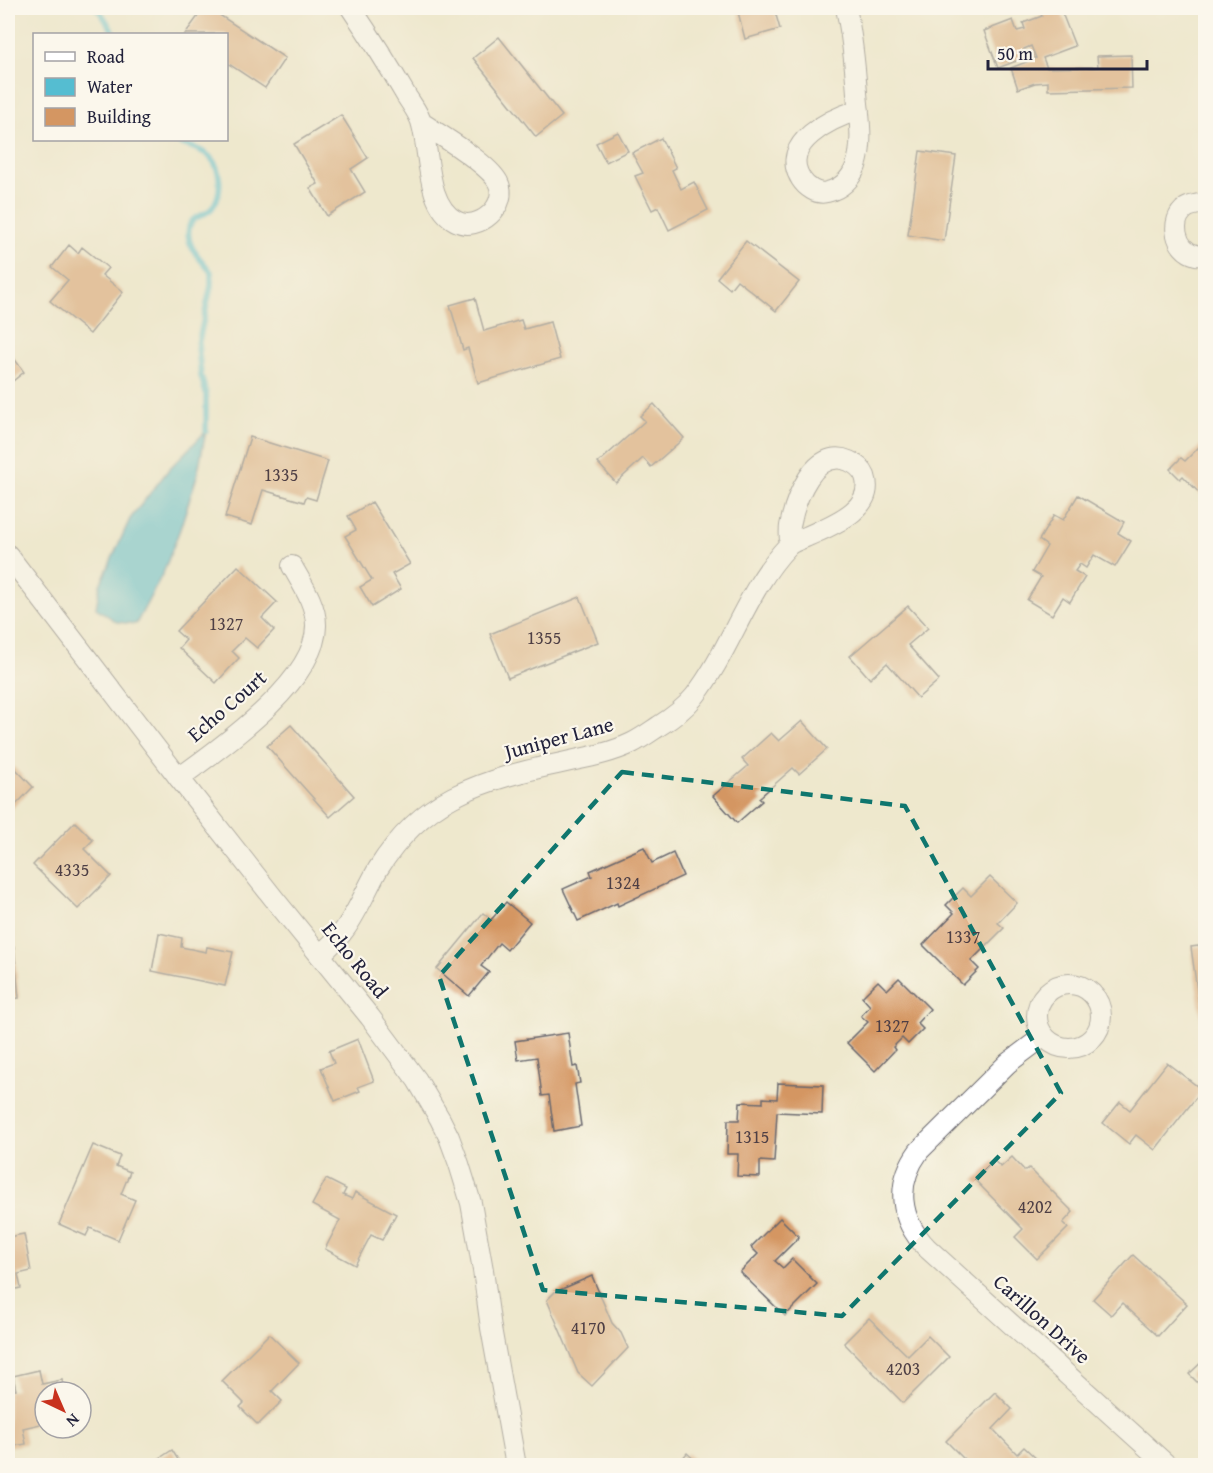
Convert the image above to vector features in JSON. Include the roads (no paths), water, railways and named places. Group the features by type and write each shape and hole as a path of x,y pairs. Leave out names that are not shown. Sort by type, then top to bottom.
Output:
{"street":[{"path":"351,8 422,123 436,198 440,206 447,215 458,222 469,224 492,214 499,202 501,191 492,174 479,162 422,123"},
{"path":"846,8 859,110"},
{"path":"1206,204 1187,207 1177,217 1175,229 1180,242 1187,250 1195,255 1206,256"},
{"name":"Juniper Lane","path":"320,955 346,928 392,848 404,834 435,808 469,789 539,768 601,754 631,743 678,713 693,698 707,677 760,582 790,544 840,520 861,504 866,495 867,483 863,472 855,463 844,459 832,459 821,463 814,470 800,493 793,514 789,528 790,544"},
{"name":"Echo Road","path":"8,555 179,778 370,1017 417,1080 440,1119 459,1164 471,1203 516,1466"},
{"name":"Echo Court","path":"179,778 254,720 293,679 307,660 314,643 316,625 314,610 292,566"},
{"name":"Carillon Drive","path":"1044,1036 1008,1063 910,1162 903,1197 907,1220 927,1248 1168,1466"}],"water":[{"path":"206,431 197,476 164,571 136,624 117,622 96,608 100,585 130,519 169,469"}],"waterway":[{"path":"96,8 114,33"},
{"path":"176,141 209,156 216,167 220,181 216,202 209,211 192,221 188,235 195,252 211,272 211,286 198,345 201,376 206,393 206,431"}]}
